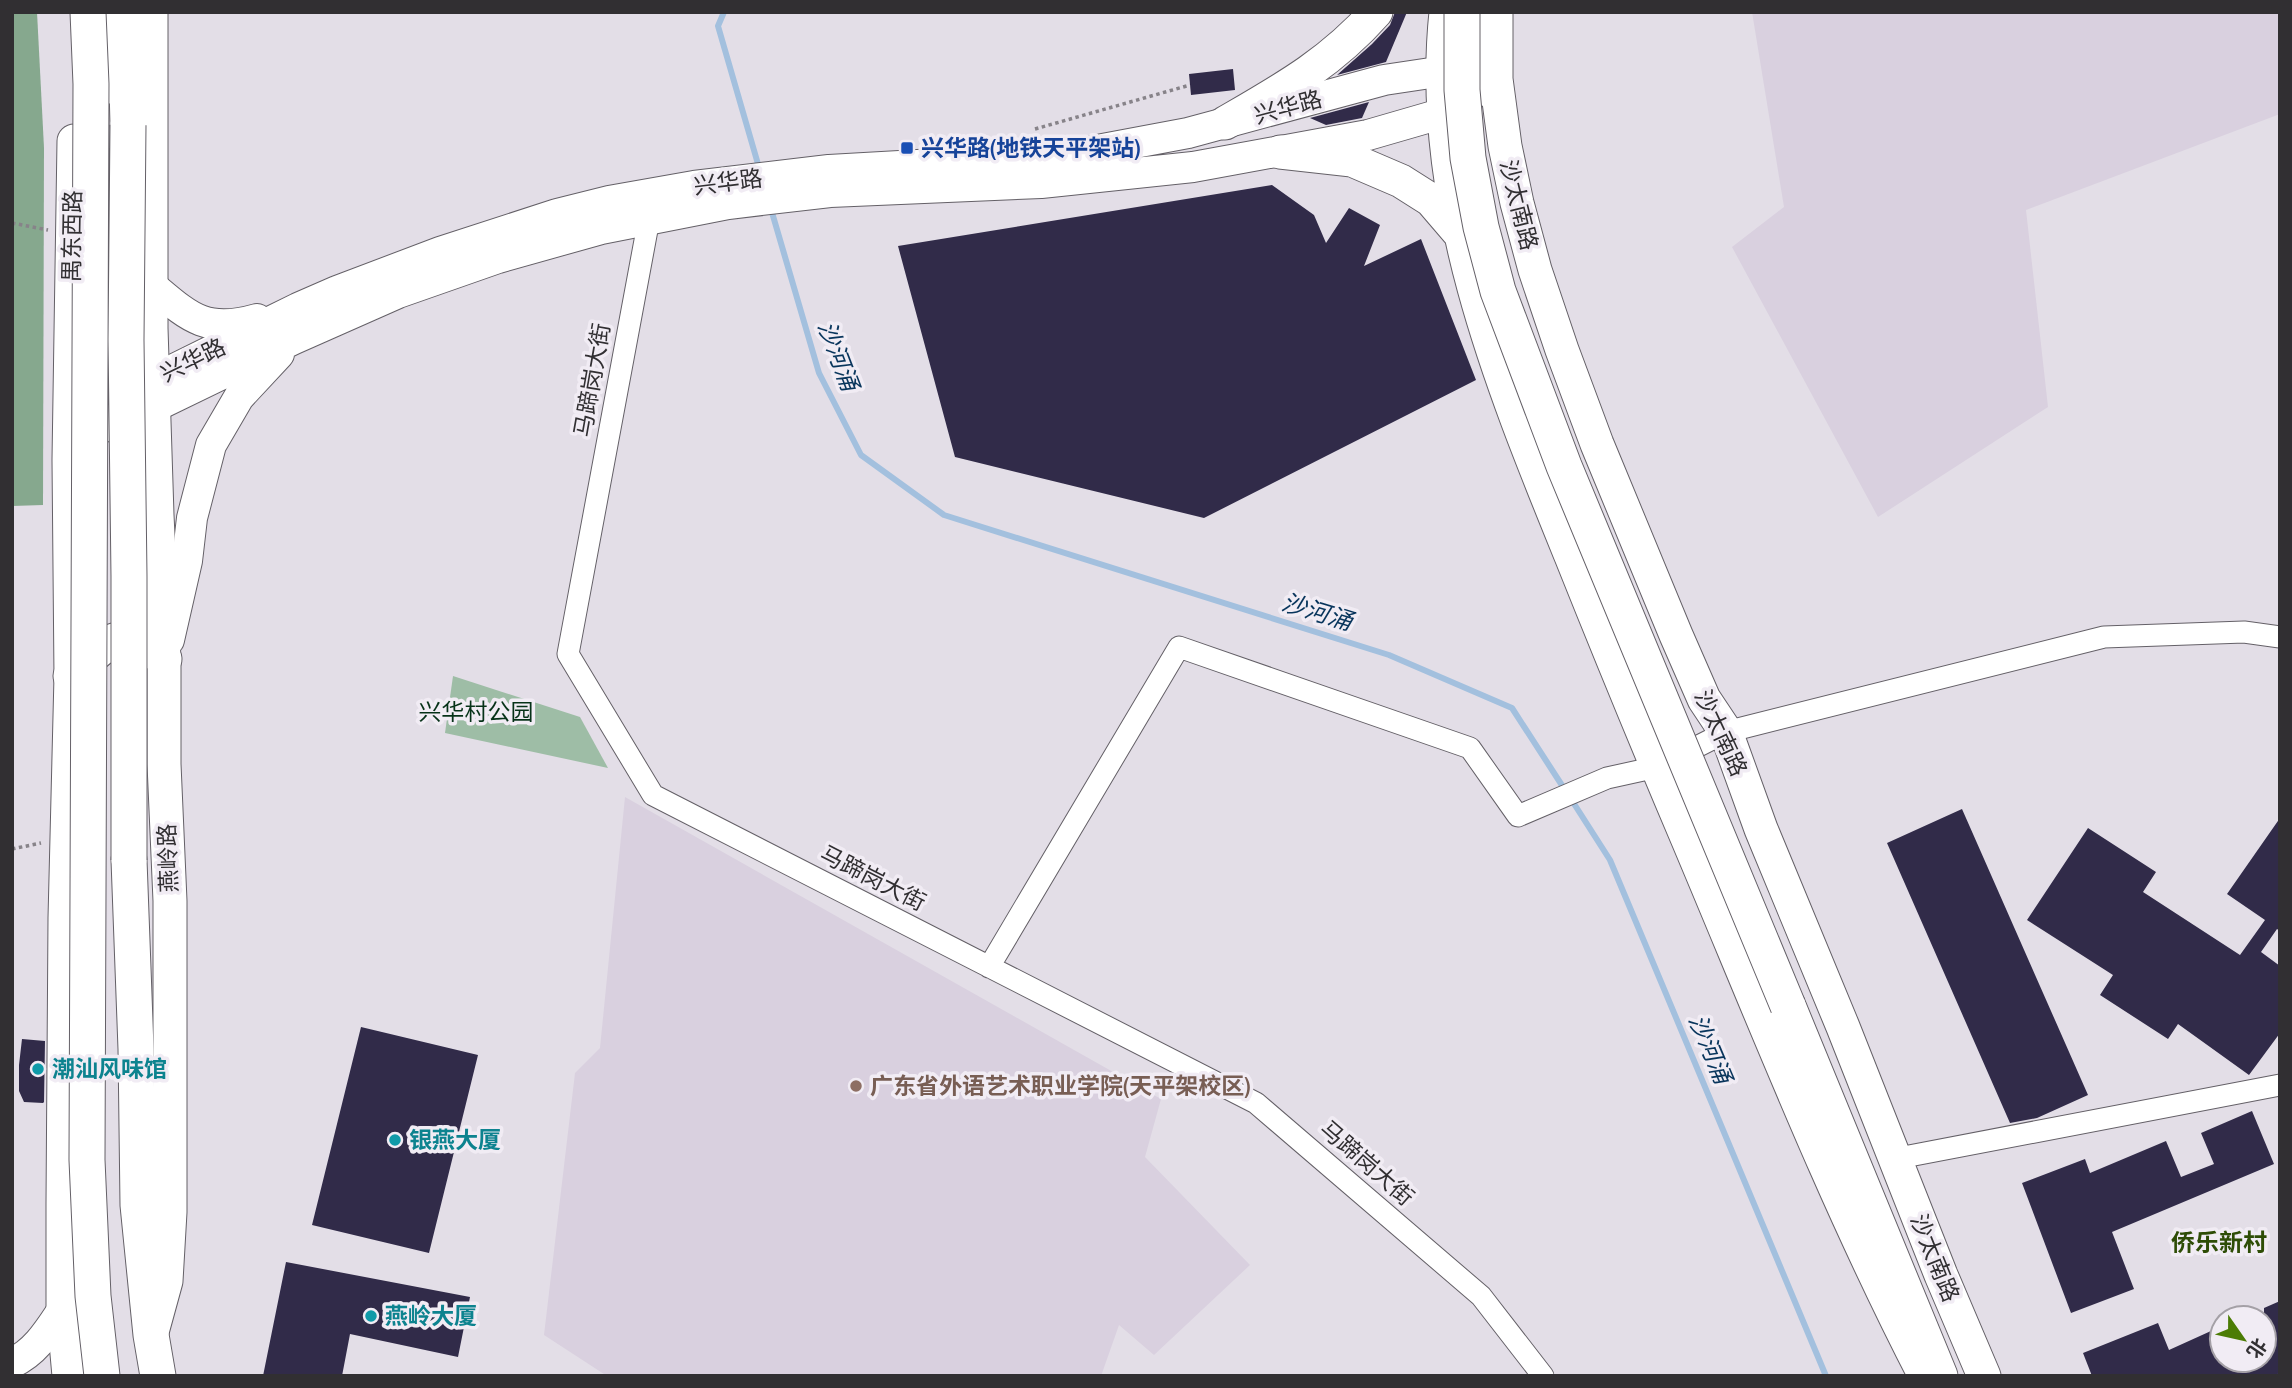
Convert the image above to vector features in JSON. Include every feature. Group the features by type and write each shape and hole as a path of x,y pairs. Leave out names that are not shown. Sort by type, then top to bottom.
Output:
{"highway":[{"path":"88,12 91,84 87,1160 93,1296 102,1376"},
{"name":"燕岭路","path":"125,12 130,576 129,860 138,1205 151,1335 158,1376"},
{"path":"1462,12 1462,90 1468,158 1484,239 1498,291 1564,466 1940,1376"},
{"path":"71,676 95,652 108,642 119,639 142,643 164,659"}],"main road":[{"name":"禺东西路","path":"69,460 75,75 72,12"},
{"path":"106,12 112,165 111,370 113,384 119,396 144,396 151,285 151,12"},
{"path":"1224,123 1299,80 1343,47 1376,12"},
{"path":"1446,12 1444,93 1461,235 1488,338 1507,393 1657,767 1859,1241 1925,1376"},
{"path":"1496,12 1496,79"},
{"name":"兴华路","path":"69,460 144,396 298,308 440,252 557,214 653,192 730,193 1092,151 1188,133 1384,80 1444,93 1496,79"},
{"name":"兴华路","path":"829,181 986,187 1193,167 1368,135 1444,93 1496,79"},
{"name":"沙太南路","path":"1496,79 1505,146 1535,270 1597,444 1704,699 1726,732 1761,829 1984,1376"},
{"path":"1280,152 1352,160 1401,181 1431,200 1461,235"},
{"name":"兴华路","path":"144,396 294,339 398,293 461,270 533,247 649,219 730,193"},
{"path":"151,285 191,318 212,324 236,325 298,308"},
{"path":"164,659 187,562 192,518 211,445 239,397 294,339"},
{"name":"燕岭路","path":"144,396 164,659 164,764 170,901 170,1212 166,1281 151,1335"},
{"path":"69,460 71,676 65,918 63,1309 69,1376"},
{"path":"12,1363 35,1348 63,1309"}],"street":[{"name":"马蹄岗大街","path":"649,219 568,654 653,795 1256,1103 1481,1296 1543,1376"},
{"path":"989,967 1179,647 1470,748 1518,816 1607,778 1657,767 1726,732 2105,637 2244,632 2280,638"},
{"path":"1909,1156 2280,1085"}],"path":[{"path":"1035,129 1190,85"},
{"path":"12,223 72,233"}],"shaded area":[{"path":"1752,12 2280,12 2280,114 2026,210 2048,407 1878,517 1732,247 1784,207"},
{"name":"广东省外语艺术职业学院(天平架校区)","path":"625,797 1161,1099 1145,1157 1250,1265 1154,1355 1119,1325 1101,1376 607,1376 544,1335 575,1073 600,1048"}],"green space":[{"path":"12,12 37,12 44,148 43,505 12,506"},
{"name":"兴华村公园","path":"453,676 580,717 608,768 445,733"}],"building":[{"path":"1395,12 1407,12 1386,62 1337,75 1390,25"},
{"path":"1233,69 1235,90 1191,95 1189,74"},
{"path":"1369,102 1362,118 1326,125 1310,118"},
{"path":"1272,185 1314,215 1326,243 1349,208 1380,225 1364,266 1421,239 1476,380 1204,518 955,457 898,246"},
{"path":"1962,809 2088,1095 2037,1118 2010,1123 1887,843"},
{"path":"2280,818 2280,931 2277,929 2261,952 2280,966 2280,1033 2249,1075 2178,1024 2168,1039 2100,995 2113,975 2027,920 2088,828 2156,872 2143,892 2240,955 2265,920 2227,894"},
{"name":"银燕大厦","path":"361,1027 478,1055 429,1253 312,1225"},
{"name":"潮汕风味馆","path":"22,1039 45,1041 43,1103 24,1102 19,1091"},
{"path":"2252,1111 2274,1164 2112,1232 2134,1289 2071,1313 2022,1183 2085,1159 2090,1173 2166,1141 2181,1177 2214,1164 2201,1133"},
{"name":"燕岭大厦","path":"286,1262 470,1297 458,1357 350,1334 342,1376 263,1376"},
{"path":"2280,1301 2278,1374 2278,1304 2273,1304"},
{"path":"2158,1323 2169,1350 2208,1332 2208,1374 2278,1374 2092,1376 2083,1353"}],"waterway":[{"name":"沙河涌","path":"724,12 718,26 760,171"},
{"name":"沙河涌","path":"771,209 819,373 861,455 944,515 1389,655 1512,708 1565,790"},
{"name":"沙河涌","path":"1571,799 1610,860 1826,1376"}],"place":[{"name":"兴华路(地铁天平架站)","path":"907,148"},
{"name":"潮汕风味馆","path":"38,1069"},
{"name":"广东省外语艺术职业学院(天平架校区)","path":"856,1086"},
{"name":"银燕大厦","path":"395,1140"},
{"name":"燕岭大厦","path":"371,1316"}],"district":[{"name":"侨乐新村","path":"2219,1243"}]}
